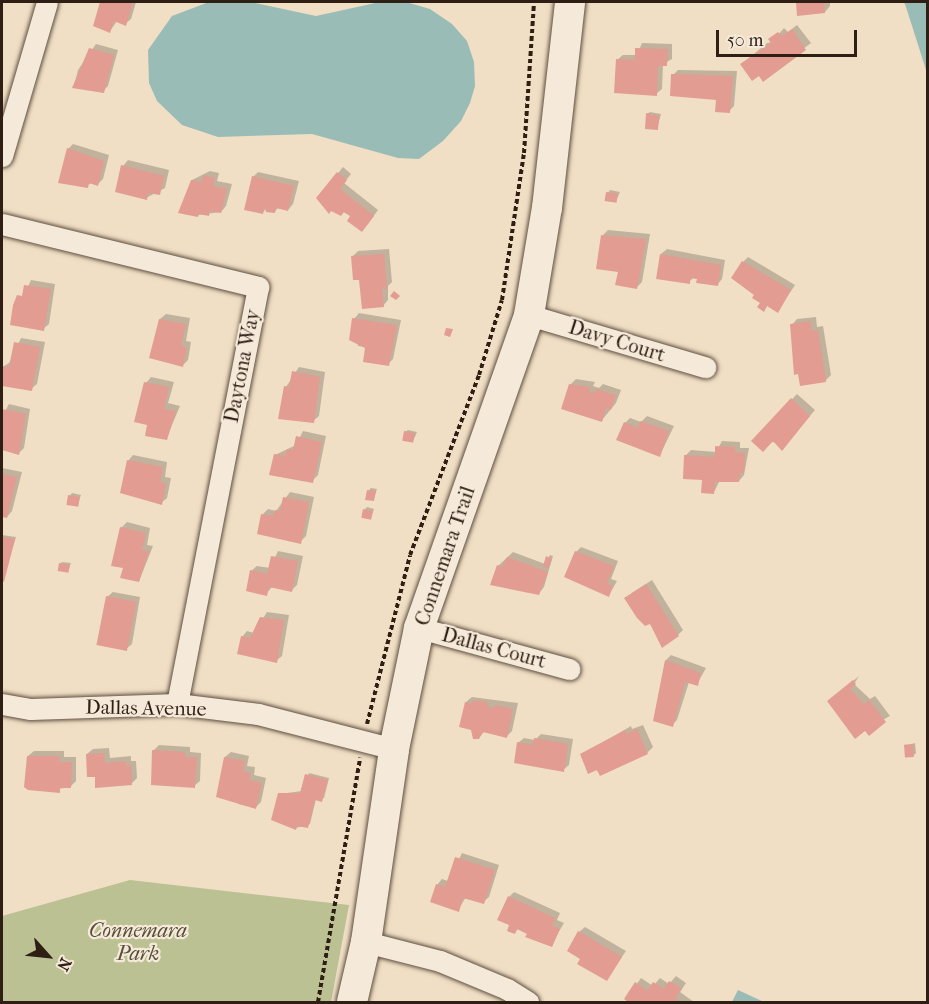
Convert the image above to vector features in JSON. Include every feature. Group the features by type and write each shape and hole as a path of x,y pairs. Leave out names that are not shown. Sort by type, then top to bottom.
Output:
{"street":[{"path":"2,156 47,2"},
{"name":"Connemara Trail","path":"555,116 556,2"},
{"name":"Connemara Trail","path":"352,1002 366,942 394,749 419,628 529,315 547,208 555,116 570,2"},
{"name":"Daytona Way","path":"2,224 258,288 177,704"},
{"name":"Davy Court","path":"529,315 705,367"},
{"name":"Dallas Court","path":"419,628 569,669"},
{"name":"Dallas Avenue","path":"2,704 31,709 177,704 258,714 394,749"},
{"path":"366,942 440,961 507,989 528,1002"}],"path":[{"path":"318,1002 363,741 410,555 479,375 502,300 524,153 534,2"}],"green space":[{"name":"Connemara Park","path":"130,880 349,905 331,1002 2,1002 2,916"}],"water":[{"path":"209,2 251,2 316,16 380,2 406,2 430,9 452,24 467,41 474,62 475,86 470,103 461,121 443,141 419,159 398,158 312,134 218,137 182,125 157,101 149,83 148,50 172,16"},
{"path":"904,2 927,2 927,73 906,7"},
{"path":"738,990 764,1002 732,1002"}],"building":[{"path":"100,2 133,2 126,26 114,21 110,33 93,26"},
{"path":"796,2 824,2 825,13 797,16"},
{"path":"792,29 806,50 763,82 759,76 752,81 740,64 771,43 768,39 778,32 782,36"},
{"path":"89,48 114,55 104,93 72,88"},
{"path":"635,48 668,49 667,66 658,66 657,96 614,93 616,59 635,60"},
{"path":"671,74 733,76 730,113 715,112 716,100 670,96"},
{"path":"646,113 659,116 658,130 645,129"},
{"path":"67,148 104,161 98,186 89,183 88,188 58,183"},
{"path":"121,165 164,176 160,195 148,193 147,200 115,192"},
{"path":"337,172 347,180 340,189 374,216 362,232 347,221 350,216 344,212 341,216 331,211 329,214 316,198"},
{"path":"203,175 215,178 213,186 227,189 221,213 210,211 209,216 199,214 198,217 178,213 191,180 202,182"},
{"path":"252,176 294,186 288,211 276,208 275,213 266,212 265,206 263,214 244,210"},
{"path":"606,192 618,194 616,203 605,201"},
{"path":"601,235 646,239 637,289 615,285 618,272 596,269"},
{"path":"384,254 387,289 382,289 384,307 362,309 359,280 353,280 351,256"},
{"path":"660,254 721,265 718,286 696,283 697,279 690,278 690,284 656,279"},
{"path":"742,261 791,290 778,313 767,306 764,312 757,307 760,303 752,298 754,295 731,278"},
{"path":"24,285 51,289 44,331 10,325 13,305 17,295 22,296"},
{"path":"394,291 400,296 396,300 390,296"},
{"path":"352,318 397,325 389,366 363,362 365,348 349,340"},
{"path":"159,319 186,324 181,346 187,347 183,367 149,358"},
{"path":"810,321 812,331 818,330 826,382 800,386 798,374 794,375 790,324"},
{"path":"446,328 453,329 450,337 444,335"},
{"path":"14,342 40,347 32,391 2,386 2,366 9,367"},
{"path":"292,371 320,377 314,423 278,419 284,386 289,387"},
{"path":"144,382 169,387 164,409 176,411 167,440 145,436 147,425 134,422"},
{"path":"569,384 590,387 589,392 594,393 596,389 616,395 611,410 606,408 602,422 561,409"},
{"path":"791,398 810,416 782,451 773,441 763,452 751,441"},
{"path":"2,409 26,414 19,455 2,450"},
{"path":"640,421 669,431 660,457 616,440 624,422 638,428"},
{"path":"404,431 415,433 413,443 402,441"},
{"path":"296,436 322,442 313,483 269,475 274,454 285,456 287,449 293,450"},
{"path":"715,446 735,447 735,452 745,453 744,473 740,473 739,482 715,482 714,494 701,493 702,480 683,479 684,455 715,457"},
{"path":"127,460 163,467 160,482 166,483 162,505 120,493"},
{"path":"2,474 17,477 7,518 2,517"},
{"path":"367,490 376,491 374,501 365,500"},
{"path":"68,495 80,497 78,507 66,505"},
{"path":"283,497 309,502 301,544 257,534 261,514 273,516 275,510 280,511"},
{"path":"363,509 373,511 371,520 361,518"},
{"path":"120,527 146,533 142,550 149,551 139,582 120,578 123,568 111,566"},
{"path":"2,537 15,539 4,582 2,581"},
{"path":"575,551 614,566 607,584 613,586 609,597 564,577"},
{"path":"271,556 298,561 292,592 269,587 267,596 246,591 250,570 267,574"},
{"path":"546,556 552,559 548,568 543,566"},
{"path":"507,557 548,572 539,595 490,585 497,565 502,567"},
{"path":"59,563 70,565 68,573 58,571"},
{"path":"646,584 679,636 662,648 650,624 645,626 637,618 624,598"},
{"path":"106,596 136,602 127,651 96,645"},
{"path":"260,617 284,620 277,663 237,654 241,636 250,638"},
{"path":"665,660 701,673 698,686 685,682 673,727 653,721"},
{"path":"853,680 856,684 850,689 864,704 869,700 886,722 869,736 865,731 855,739 827,701"},
{"path":"473,700 487,702 487,706 494,708 495,705 513,709 507,738 483,732 479,739 473,739 471,730 459,727 465,702 472,704"},
{"path":"637,729 648,754 600,776 597,770 588,774 580,754 625,730 627,734"},
{"path":"534,738 568,744 564,772 514,763 517,742 533,745"},
{"path":"913,744 914,757 905,758 904,745"},
{"path":"152,750 185,752 185,757 197,757 195,788 151,785"},
{"path":"104,753 105,763 126,761 126,766 131,765 132,785 95,788 95,777 87,777 86,754"},
{"path":"27,756 60,756 59,762 72,762 71,788 60,788 60,793 28,790 24,787"},
{"path":"224,757 245,761 243,771 251,773 249,780 262,783 256,809 216,797"},
{"path":"305,774 328,780 322,802 315,800 308,828 297,826 296,830 271,820 278,793 300,793"},
{"path":"455,857 495,870 484,904 463,898 459,912 430,902 436,884 445,887"},
{"path":"508,896 555,918 552,925 560,929 552,947 525,937 527,934 517,929 515,934 507,931 509,925 497,920"},
{"path":"578,931 622,957 607,981 577,964 580,959 567,951"},
{"path":"669,981 682,989 675,998 682,1002 628,1002 624,999 635,982 647,991 653,982 664,989"}]}
